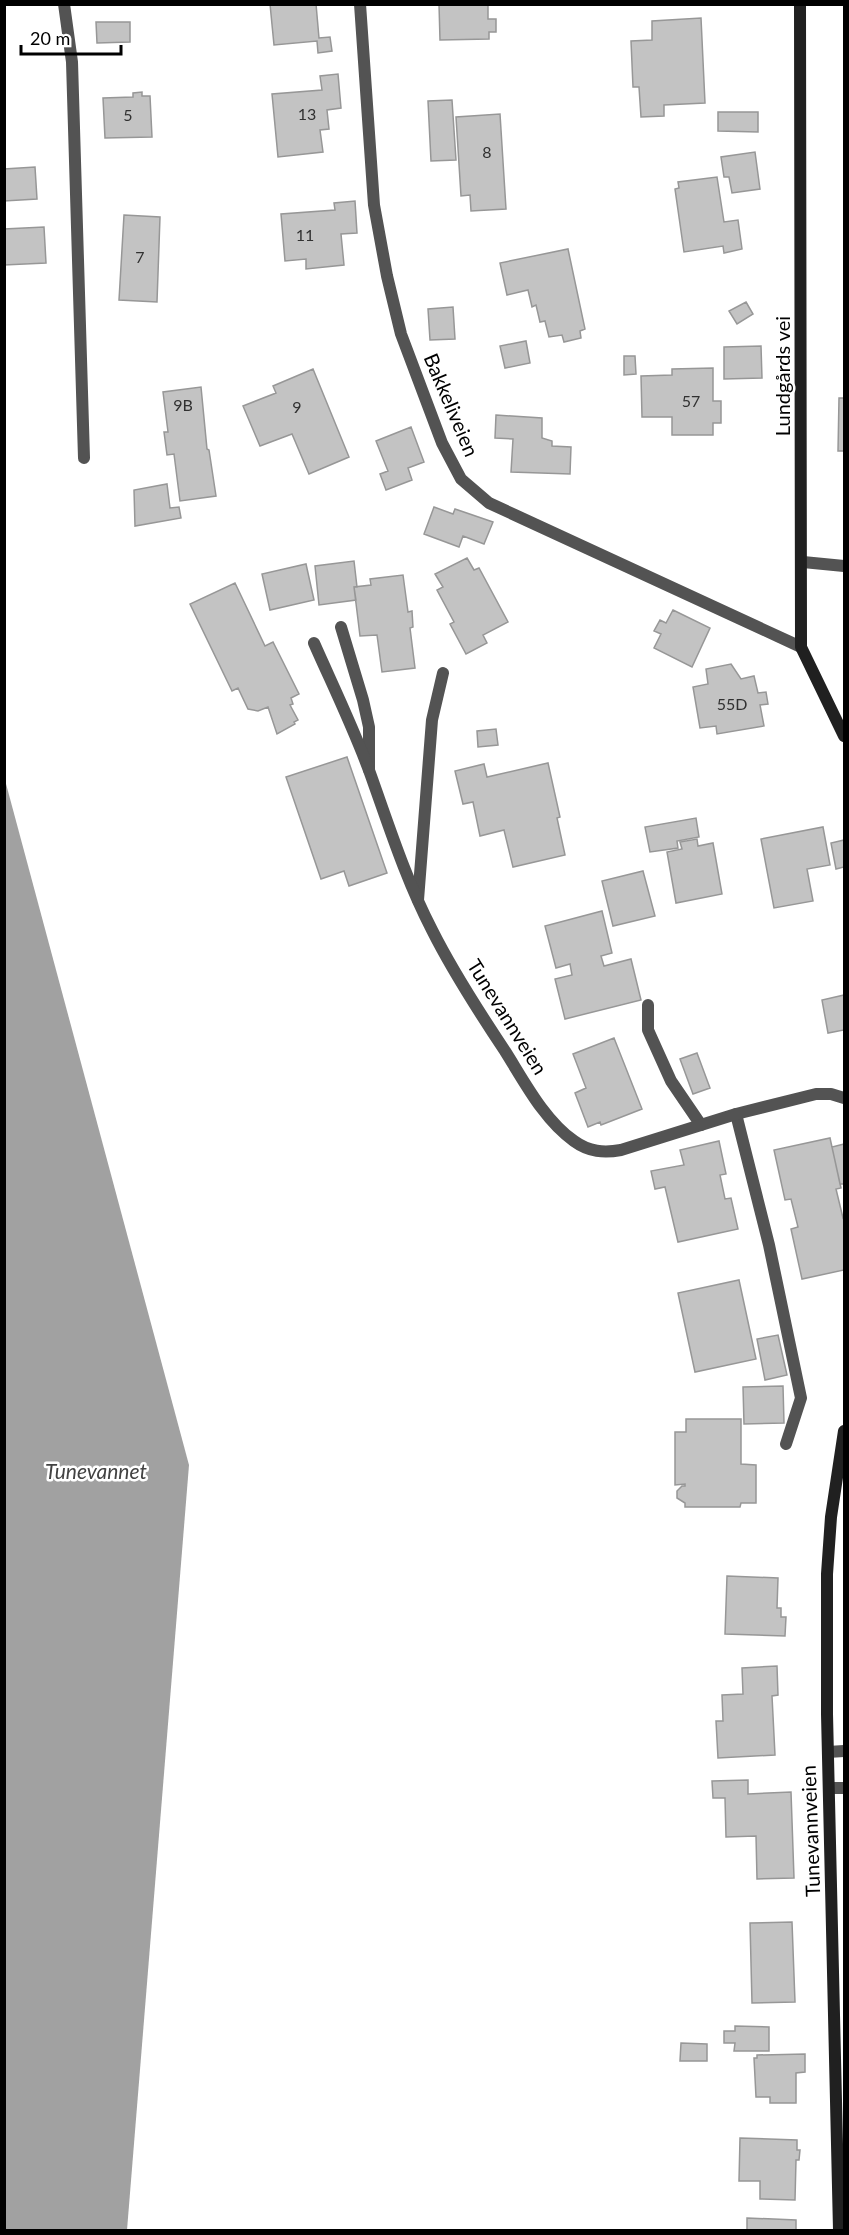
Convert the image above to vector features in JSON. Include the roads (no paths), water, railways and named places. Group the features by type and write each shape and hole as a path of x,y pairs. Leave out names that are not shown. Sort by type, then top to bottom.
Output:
{"street":[{"path":"64,4 72,62 84,458"},
{"name":"Bakkeliveien","path":"360,4 374,205 387,276 401,334 442,443 461,479 489,503 801,647"},
{"name":"Lundgårds vei","path":"800,4 803,562 801,647 844,736"},
{"path":"803,562 844,566"},
{"path":"341,627 369,727 369,771"},
{"name":"Tunevannveien","path":"314,643 369,771 418,900 432,930 473,1002 524,1081 550,1118 574,1141 589,1149 604,1153 736,1114 816,1094 831,1094 844,1098"},
{"path":"418,900 432,720 443,673"},
{"path":"648,1005 648,1030 671,1081 701,1125"},
{"path":"736,1114 769,1245 801,1398 786,1444"},
{"name":"Tunevannveien","path":"839,2230 840,2012 829,1788 827,1574 831,1517 844,1431"},
{"path":"828,1752 844,1751"},
{"path":"829,1788 844,1788"}],"water":[{"name":"Tunevannet","path":"5,780 189,1465 127,2230 5,2230"}]}
